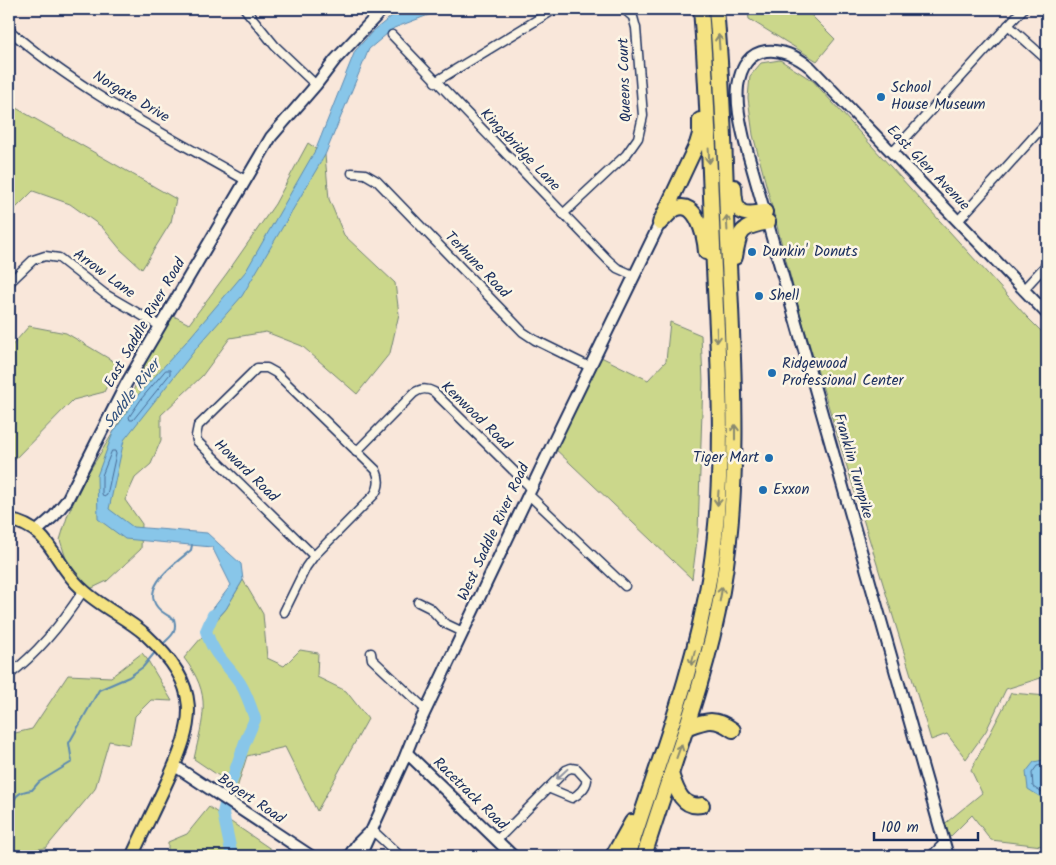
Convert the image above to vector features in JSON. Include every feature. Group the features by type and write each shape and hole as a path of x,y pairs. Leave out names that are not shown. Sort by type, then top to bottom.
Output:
{"highway":[{"path":"628,856 689,673 701,624 710,574 716,523 720,460 716,308 701,9"},
{"path":"644,856 688,727 714,629 725,573 731,523 735,428 723,113 716,9"},
{"path":"660,223 699,139 699,99 704,54"},
{"path":"723,113 732,158 736,205 746,215 767,217"},
{"path":"660,223 672,211 678,208 686,208 695,215 703,232 706,261 716,308"},
{"path":"730,290 738,236 747,227 767,217"},
{"path":"688,727 714,720 733,730"},
{"path":"671,774 682,799 692,805 702,805"},
{"path":"613,856 649,793"},
{"path":"653,856 663,797"}],"main road":[{"path":"9,520 20,523 37,532 48,544 66,572 83,591 135,626 158,648 184,685 189,705 189,720 186,734 175,766 132,856"}],"street":[{"path":"245,9 275,46 316,85"},
{"name":"East Saddle River Road","path":"37,532 67,500 126,384 271,137 335,60 383,9"},
{"path":"435,82 555,9"},
{"name":"Queens Court","path":"563,214 626,155 638,138 641,128 643,116 636,28 632,17 624,9"},
{"path":"892,152 1023,9"},
{"path":"1008,25 1047,60"},
{"name":"Norgate Drive","path":"9,30 61,70 97,94 245,180"},
{"name":"Kingsbridge Lane","path":"392,35 612,265 635,276"},
{"name":"East Glen Avenue","path":"754,56 761,52 783,51 799,59 824,80 1047,314"},
{"name":"Franklin Turnpike","path":"754,56 746,64 740,78 738,106 743,134 948,856"},
{"path":"958,221 1047,122"},
{"name":"Terhune Road","path":"352,173 365,174 377,181 524,332 590,367"},
{"name":"West Saddle River Road","path":"360,856 426,710 660,223"},
{"name":"Arrow Lane","path":"9,283 33,260 45,256 59,258 105,294 160,326"},
{"path":"1023,290 1047,264"},
{"name":"Howard Road","path":"314,556 199,444 196,436 198,426 254,369 264,367 276,373 356,452"},
{"name":"Kenwood Road","path":"356,452 414,393 423,389 429,390 434,392 530,492"},
{"path":"284,612 306,567 314,556 374,495 379,486 376,470 356,452"},
{"path":"530,492 626,586"},
{"path":"9,675 28,659 53,632 83,591"},
{"path":"418,602 430,608 444,623 463,632"},
{"path":"371,653 372,659 426,710"},
{"name":"Racetrack Road","path":"406,753 513,856"},
{"name":"Bogert Road","path":"175,766 311,856"},
{"path":"496,840 548,788 566,770 571,768 577,769 587,780 586,785 572,798 548,788"},
{"path":"349,856 357,844 371,830 400,856"},
{"path":"931,856 944,843"}],"green space":[{"path":"749,9 805,9 835,39 817,61 749,19"},
{"path":"780,60 813,81 1047,337 1047,676 1006,689 986,731 966,759 947,734 931,740 801,317 753,135 748,98 750,76 761,63"},
{"path":"9,104 176,199 171,222 142,269 121,250 102,227 70,204 33,191 9,215"},
{"path":"308,143 325,155 329,199 344,235 395,283 399,314 390,353 357,394 302,346 266,332 230,338 202,376 161,415 161,440 151,464 135,478 125,500 142,524 141,549 107,581 86,591 69,568 60,540 68,514 88,473 116,428 149,356 172,315 189,324 275,204"},
{"path":"670,322 701,335 703,381 698,532 692,579 551,445 597,355 648,380 666,361"},
{"path":"29,326 66,333 118,364 104,392 73,400 9,465 9,349"},
{"path":"243,580 263,614 267,658 284,666 300,650 318,653 317,677 346,691 368,719 317,811 285,747 247,756 237,788 194,759 202,718 202,695 193,671 184,658 226,609"},
{"path":"142,653 172,701 151,700 135,716 130,745 109,741 95,789 46,848 9,853 9,732 11,734 32,729 68,675 111,677"},
{"path":"1011,693 1047,696 1047,843 1042,846 991,840 972,815 944,843 942,826 982,793 971,770"},
{"path":"209,807 281,856 168,856 168,842 187,834"}],"water":[{"path":"417,9 436,9 431,14 394,28 369,49 325,155 242,296 199,345 124,440 109,509 133,527 207,533 241,564 243,580 226,609 206,631 205,619 231,585 212,547 125,539 98,519 97,476 113,433 138,395 246,271 316,149 355,51 372,32 392,16"},
{"path":"1047,759 1047,801 1028,789 1026,772 1034,762"}],"waterway":[{"path":"161,646 174,631 175,624 174,619 161,611 154,603 153,594 161,577 191,550 192,545"},
{"name":"Saddle River","path":"213,615 206,631 209,640 242,687 255,719 229,788 223,813 232,856"},
{"path":"9,814 18,795 32,790 39,782 72,762 69,743 99,690 129,677 143,667 156,651"}],"place":[{"name":"School House Museum","path":"881,97"},
{"name":"Dunkin' Donuts","path":"752,252"},
{"name":"Shell","path":"759,296"},
{"name":"Ridgewood Professional Center","path":"772,373"},
{"name":"Tiger Mart","path":"769,458"},
{"name":"Exxon","path":"763,490"}]}
